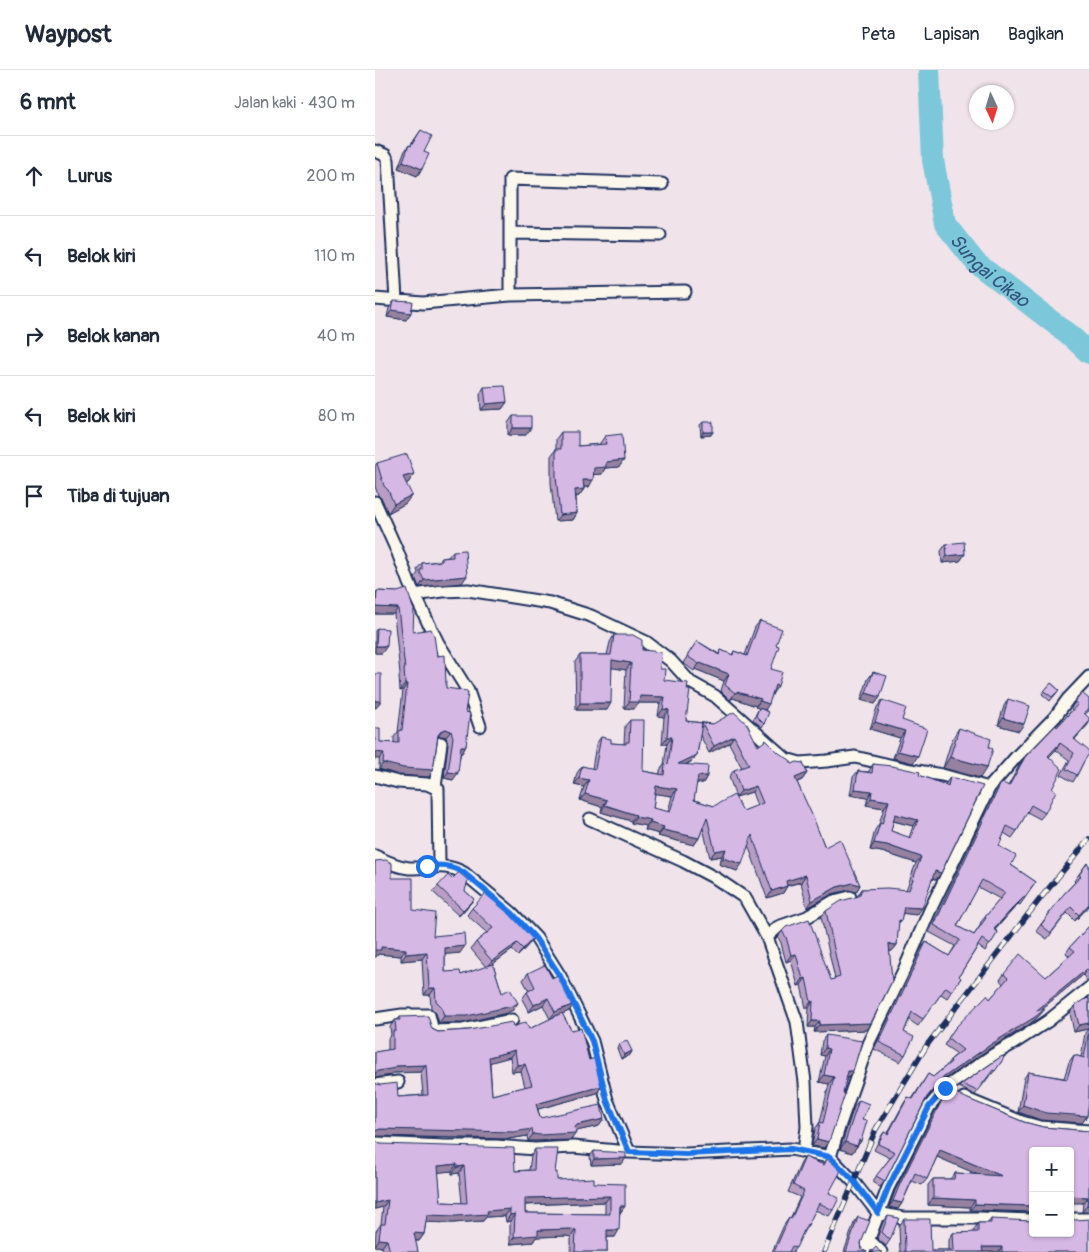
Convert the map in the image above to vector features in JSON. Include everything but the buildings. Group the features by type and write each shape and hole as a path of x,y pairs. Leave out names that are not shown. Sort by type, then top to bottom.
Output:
{"street":[{"path":"375,152 385,155 388,160 396,301"},
{"path":"510,295 510,179 662,184"},
{"path":"510,233 660,235"},
{"path":"375,299 423,303 510,295 685,292"},
{"path":"375,502 414,594 438,643 468,691 480,726"},
{"path":"414,594 468,590 550,603 591,616 646,642 671,661 690,682 715,696 786,759 800,762 855,757 942,775 989,788"},
{"path":"830,1157 839,1124 868,1044 989,788 1055,717 1067,699 1089,677"},
{"path":"439,865 440,796 435,786 441,743"},
{"path":"375,776 398,782 435,786"},
{"path":"590,819 683,861 717,879 745,898 767,937 797,1022 805,1082 807,1127 804,1152"},
{"path":"375,856 408,868 439,865 456,868 512,913 535,938 560,976 592,1041 607,1100 629,1152"},
{"path":"767,937 778,927 807,917 834,901 850,897"},
{"path":"864,1252 888,1188 929,1107 945,1088 1048,1021 1089,988"},
{"path":"375,1019 429,1014 433,1031 463,1030 512,1020"},
{"path":"375,1085 397,1082"},
{"path":"945,1088 1021,1122 1089,1131"},
{"path":"375,1143 496,1146 535,1149 573,1147 629,1152 686,1154 791,1149 830,1157 853,1180 878,1213 903,1218 1029,1220"},
{"path":"1074,1219 1089,1219"},
{"path":"868,1239 881,1252"}],"waterway":[{"name":"Sungai Cikao","path":"929,70 933,160 945,224 976,263 1072,337 1089,353"}],"railway":[{"path":"824,1252 876,1129 927,1045 1089,839"}],"route":[{"path":"427,866 447,866 456,868 464,873 512,913 535,938 560,976 592,1041 607,1100 629,1152 686,1154 791,1149 830,1157 853,1180 878,1213 888,1188 929,1107 945,1088"}]}
